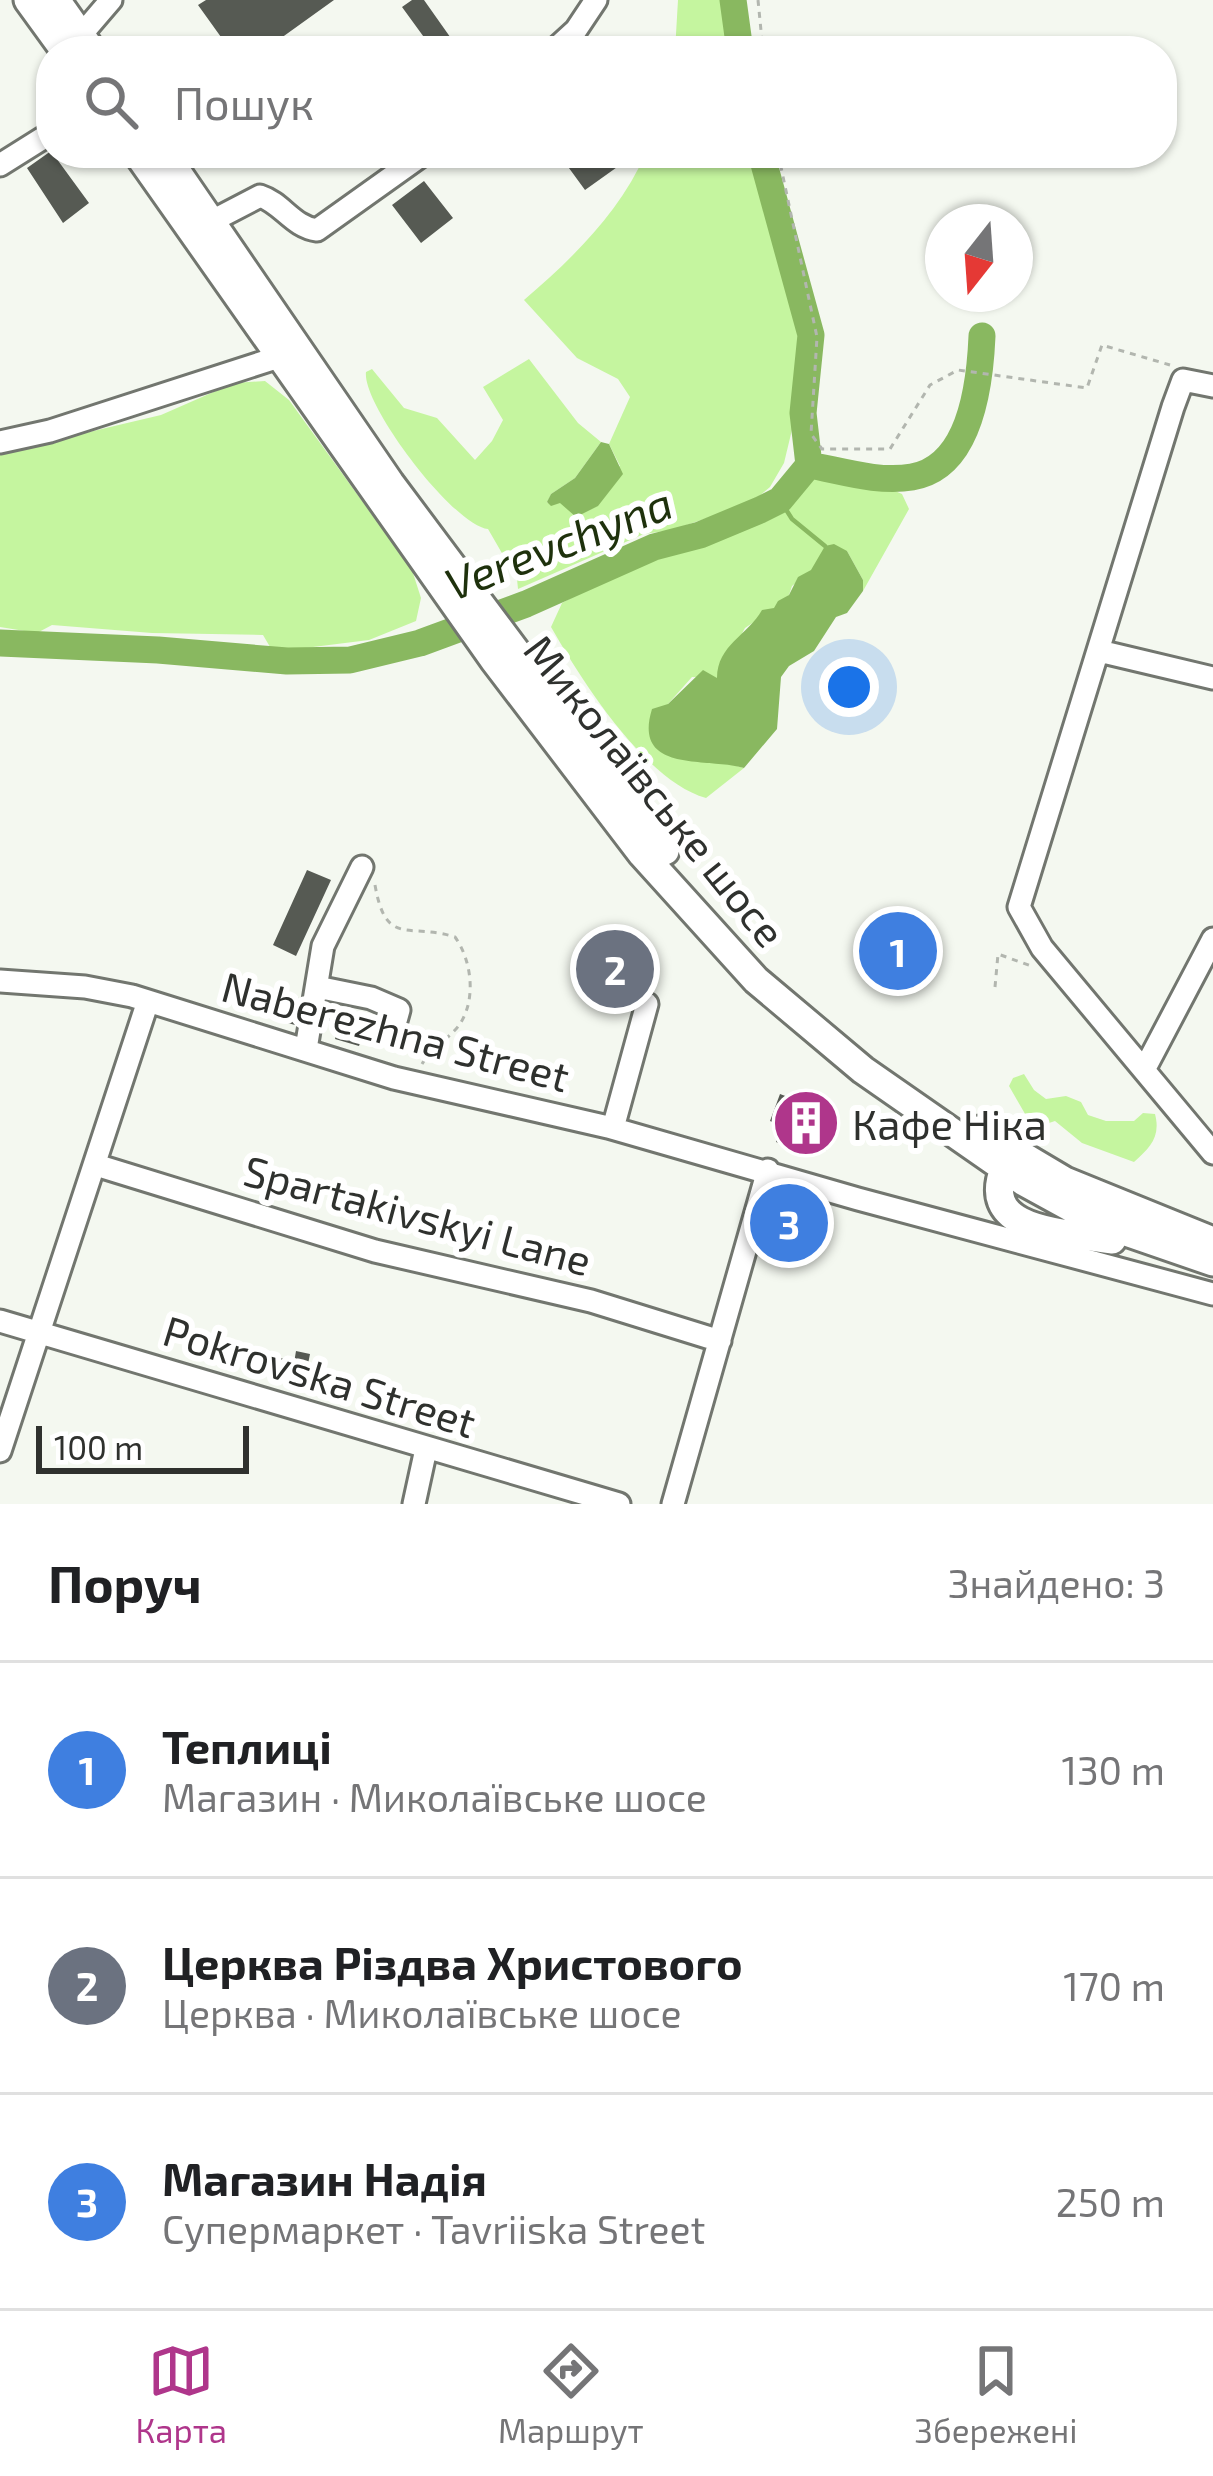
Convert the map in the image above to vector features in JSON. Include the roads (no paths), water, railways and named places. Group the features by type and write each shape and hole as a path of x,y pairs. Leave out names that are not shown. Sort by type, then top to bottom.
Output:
{"main road":[{"path":"28,0 68,36"},
{"path":"56,0 74,36"},
{"name":"Миколаївське шосе","path":"147,168 279,357 505,658 642,854 756,980 863,1070 1004,1169 1013,1164 1205,1249"},
{"name":"Миколаївське шосе","path":"175,168 453,587"},
{"name":"Миколаївське шосе","path":"505,658 734,931 808,1004 878,1060 1028,1161 1205,1249"},
{"path":"1004,1169 1001,1206 1017,1221 1205,1249"}],"street":[{"path":"86,36 111,0"},
{"path":"569,36 596,0"},
{"path":"0,166 36,143"},
{"path":"212,221 260,196 272,200 304,228 322,229 405,168"},
{"path":"0,442 279,357"},
{"path":"1213,386 1183,380 1019,907 1067,979 1213,1153"},
{"path":"1100,651 1213,678"},
{"path":"306,1048 323,946 362,867"},
{"path":"1144,1070 1213,939"},
{"name":"Naberezhna Street","path":"0,981 103,989 417,1083 613,1128 1213,1294"},
{"path":"316,987 371,998 399,1010 394,1028"},
{"path":"0,1451 148,1001"},
{"path":"613,1128 647,1004"},
{"name":"Spartakivskyi Lane","path":"96,1166 375,1251 591,1300 720,1341"},
{"path":"673,1504 768,1171"},
{"name":"Pokrovska Street","path":"0,1321 619,1504"},
{"path":"414,1504 426,1449"}],"waterway":[{"name":"Verevchyna","path":"733,0 738,36"},
{"name":"Verevchyna","path":"0,643 287,661 350,660 420,643 526,604 654,547 700,535 780,500 809,465 803,413 811,335 765,168"},
{"path":"809,465 887,478 932,470 948,457 968,420 979,376 982,336"},
{"path":"780,500 792,519 825,546"}],"place":[{"name":"Теплиці","path":"898,951"},
{"name":"Церква Різдва Христового","path":"615,969"},
{"name":"Кафе Ніка","path":"806,1123"},
{"name":"Магазин Надія","path":"789,1223"}]}
